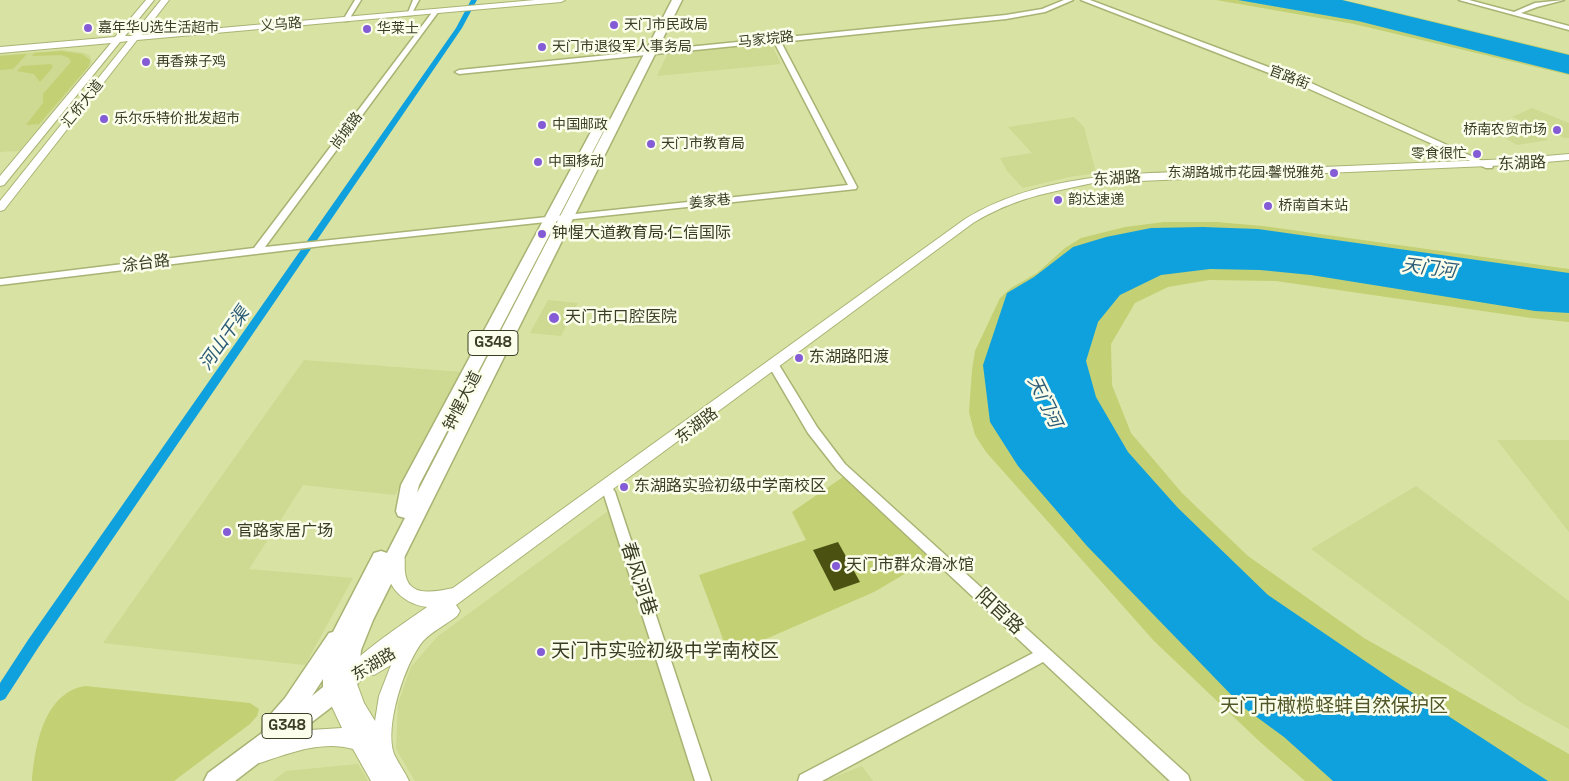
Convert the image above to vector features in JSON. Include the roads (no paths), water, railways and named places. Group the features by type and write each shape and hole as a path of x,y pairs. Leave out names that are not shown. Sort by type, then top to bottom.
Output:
{"highway":[{"name":"钟惺大道","path":"666,16 672,0"},
{"name":"钟惺大道","path":"341,687 351,647 398,548 424,514 487,382 592,146 623,98 666,16 677,0"},
{"path":"562,217 596,163 623,98"},
{"name":"钟惺大道","path":"341,687 333,672 338,648 350,619 562,217"},
{"path":"240,762 293,704 350,619"},
{"name":"G348","path":"216,781 341,687"}],"main road":[{"name":"汇侨大道","path":"0,183 150,0"},
{"name":"汇侨大道","path":"0,208 165,0"},
{"name":"义乌路","path":"0,50 562,0"},
{"path":"151,18 155,27 161,30 190,34"},
{"path":"68,44 101,35 134,20"},
{"path":"115,63 151,43 190,34"},
{"path":"68,44 91,51 95,55 97,64"},
{"name":"东湖路","path":"341,687 373,656 973,222 1003,206 1036,193 1073,185 1106,181 1486,164 1569,158"},
{"name":"东湖路","path":"341,687 381,663 418,636 774,365"},
{"path":"398,548 396,574 401,588 407,594 420,600 429,600 451,596 463,591"},
{"path":"384,755 384,705 400,664 418,636"},
{"name":"钟惺大道","path":"341,687 340,709 382,781"},
{"name":"钟惺大道","path":"341,687 356,707 399,781"},
{"path":"240,762 289,745 314,739 344,737 360,742"}],"street":[{"path":"346,20 358,0"},
{"path":"409,14 416,0"},
{"name":"马家垸路","path":"459,72 1024,14 1047,10 1070,0"},
{"name":"官路街","path":"1084,0 1308,85 1486,164"},
{"path":"1462,0 1569,28"},
{"path":"1516,13 1535,5 1561,0"},
{"name":"尚城路","path":"258,250 436,11"},
{"name":"姜家巷","path":"562,217 853,187 776,39"},
{"name":"涂台路","path":"0,282 258,250 562,217"},
{"name":"阳官路","path":"774,365 805,420 836,461 1182,781"},
{"name":"春风河巷","path":"609,492 703,781"},
{"path":"806,781 1045,654"}],"water":[{"path":"1238,0 1342,0 1569,55 1569,74 1358,21"},
{"name":"天门市橄榄蛏蚌自然保护区","path":"1151,228 1258,229 1569,273 1569,313 1535,311 1311,275 1260,270 1210,269 1161,275 1120,295 1098,322 1086,361 1096,397 1128,452 1178,508 1268,595 1393,680 1548,781 1333,781 1284,737 1243,707 1087,546 1018,466 990,422 983,365 1007,293 1034,277 1073,247 1106,237"}],"waterway":[{"name":"河山干渠","path":"0,695 33,644 459,28 474,0"}],"place":[{"name":"天门市民政局","path":"614,25"},
{"name":"嘉年华U选生活超市","path":"88,28"},
{"name":"华莱士","path":"367,29"},
{"name":"天门市退役军人事务局","path":"542,47"},
{"name":"再香辣子鸡","path":"146,62"},
{"name":"乐尔乐特价批发超市","path":"104,119"},
{"name":"中国邮政","path":"542,125"},
{"name":"桥南农贸市场","path":"1557,130"},
{"name":"天门市教育局","path":"651,144"},
{"name":"零食很忙","path":"1477,154"},
{"name":"中国移动","path":"538,162"},
{"name":"东湖路城市花园·馨悦雅苑","path":"1334,173"},
{"name":"韵达速递","path":"1058,200"},
{"name":"桥南首末站","path":"1268,206"},
{"name":"钟惺大道教育局·仁信国际","path":"542,234"},
{"name":"天门市口腔医院","path":"554,318"},
{"name":"东湖路阳渡","path":"799,358"},
{"name":"东湖路实验初级中学南校区","path":"624,487"},
{"name":"官路家居广场","path":"227,532"},
{"name":"天门市群众滑冰馆","path":"836,566"},
{"name":"天门市实验初级中学南校区","path":"541,652"}],"water label":[{"name":"天门河","path":"1429,269"},
{"name":"天门河","path":"1044,402"}]}
